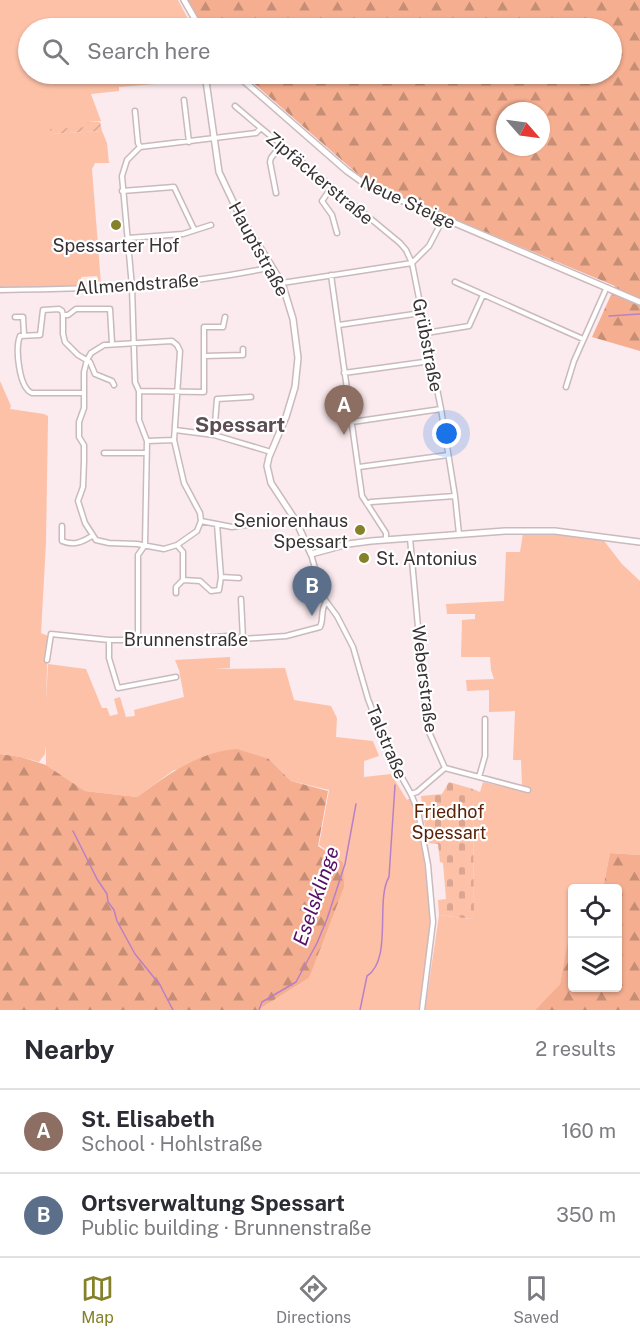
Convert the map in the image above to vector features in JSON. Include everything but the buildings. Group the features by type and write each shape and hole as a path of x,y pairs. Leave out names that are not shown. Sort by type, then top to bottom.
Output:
{"street":[{"path":"184,0 194,18"},
{"name":"Hauptstraße","path":"206,84 219,172 226,189 282,283 293,319 297,339 295,387 267,466 268,478 296,520 311,554"},
{"name":"Neue Steige","path":"248,84 357,179 443,219 640,302"},
{"path":"184,100 189,142"},
{"path":"235,106 261,128"},
{"path":"135,111 138,143 141,147 123,167 122,191 132,288 135,382 139,391 139,420 147,441 145,545 138,555 138,639"},
{"name":"Zipfäckerstraße","path":"141,147 256,133 261,128 400,243 412,263"},
{"path":"276,193 270,162 281,145"},
{"path":"122,191 174,187 194,229"},
{"path":"331,188 322,201 332,215 337,233"},
{"path":"282,283 412,263 429,246 443,219"},
{"path":"128,238 183,234 211,225"},
{"name":"Grübstraße","path":"412,263 441,410 459,534"},
{"name":"Allmendstraße","path":"0,290 132,288 204,280 273,267"},
{"path":"331,275 362,496 386,533 386,540"},
{"path":"455,282 583,339"},
{"path":"566,387 574,361 606,289"},
{"path":"426,333 469,326 483,295"},
{"path":"84,393 32,393 27,391 23,384 18,359 18,340 24,335 40,335 43,310 59,309 62,311 65,342 78,355 90,362 95,374 112,381 114,385"},
{"path":"63,315 68,315 76,309 110,309 112,343"},
{"path":"339,325 421,313"},
{"path":"15,317 23,317 24,335"},
{"path":"139,391 204,392 204,327 223,327 225,317"},
{"path":"172,341 180,351 174,440 184,483 200,513 201,521 194,534 177,545 164,549 145,545 102,542 92,535 81,515 78,501 83,487 84,445 79,437 79,422 84,408 84,372 87,360 97,348 112,343 135,344 172,341"},
{"path":"204,356 243,355 243,349"},
{"path":"344,373 431,361"},
{"path":"214,435 217,399 251,397"},
{"path":"352,422 441,410"},
{"path":"175,430 214,435 271,452"},
{"path":"147,441 174,440"},
{"path":"104,453 146,453"},
{"path":"359,467 448,455"},
{"path":"367,504 455,496"},
{"path":"201,521 241,527 253,524"},
{"path":"183,580 200,581 211,591 218,591 220,577 217,524"},
{"path":"62,526 62,541 67,543 81,543 92,535"},
{"path":"311,554 348,544 520,531 579,533 640,542"},
{"name":"Weberstraße","path":"410,538 426,716 432,740 445,768"},
{"path":"176,593 176,587 183,580 183,552 177,545"},
{"name":"Talstraße","path":"311,554 321,593 337,616 353,647 368,699 390,756 418,811 428,865 433,922 422,1010"},
{"path":"220,577 239,578"},
{"path":"241,599 243,639"},
{"name":"Brunnenstraße","path":"47,660 51,634 109,640 171,640 228,636 243,639 286,636 320,627 326,602"},
{"path":"109,640 109,658 118,688 176,677"},
{"path":"479,777 485,756 485,719"},
{"path":"411,794 417,792 445,768 460,770 528,790"}],"green space":[{"path":"0,0 178,0 188,18 18,18 18,84 155,84 119,87 119,91 91,94 101,121 88,122 88,127 51,134 102,131 107,143 109,163 95,163 92,169 101,284 97,276 81,277 82,287 0,289"},
{"path":"186,0 640,0 640,351 592,337 615,286 368,183 254,84 622,84 622,18 196,18"},
{"path":"88,122 100,122 102,131 50,134 50,129 87,127"},
{"path":"0,381 11,406 10,409 48,416 46,542 41,633 48,636 46,702 48,664 86,669 102,708 107,708 110,716 118,714 114,699 120,697 126,717 135,716 134,710 184,697 175,660 230,657 230,668 214,669 285,668 294,700 331,706 337,718 336,737 373,741 379,756 364,761 364,777 391,774 407,800 410,798 416,811 428,886 430,918 423,1010 258,1010 309,978 343,862 319,845 329,790 291,781 269,759 174,770 137,797 85,791 46,765 46,746 45,754 39,762 0,754"},
{"path":"523,533 601,537 622,564 640,581 640,855 610,853 604,884 568,884 568,945 560,984 535,1010 425,1010 439,915 474,918 473,789 480,792 483,782 530,793 531,788 522,786 521,760 513,760 515,711 489,712 489,690 467,691 466,680 494,679 490,657 461,657 462,620 475,619 475,614 447,614 446,604 504,601 506,552 520,552"},
{"path":"237,749 269,759 291,781 328,791 318,846 343,862 344,887 309,978 258,1010 0,1010 0,754 21,757 46,765 85,791 137,797 196,760 222,751"},
{"name":"Friedhof Spessart","path":"449,782 473,789 474,918 471,919 439,915 438,900 446,899 443,863 440,862 438,844 427,843 421,796 442,794"},
{"path":"610,853 640,855 640,1010 535,1010 560,984 568,941 568,992 622,992 622,884 604,884"}],"waterway":[{"path":"609,316 640,314"},
{"path":"360,1010 367,976 375,968 382,943 383,900 389,877 395,785"},
{"name":"Eselsklinge","path":"259,1010 262,1002 296,982 317,943 345,864 356,804"},
{"path":"73,831 107,894 108,902 135,954 160,985 173,1010"}],"place":[{"name":"Spessarter Hof","path":"116,225"},
{"name":"St. Elisabeth","path":"344,435"},
{"name":"Seniorenhaus Spessart","path":"360,530"},
{"name":"St. Antonius","path":"364,558"},
{"name":"Ortsverwaltung Spessart","path":"312,616"}],"district":[{"name":"Spessart","path":"240,424"}]}
